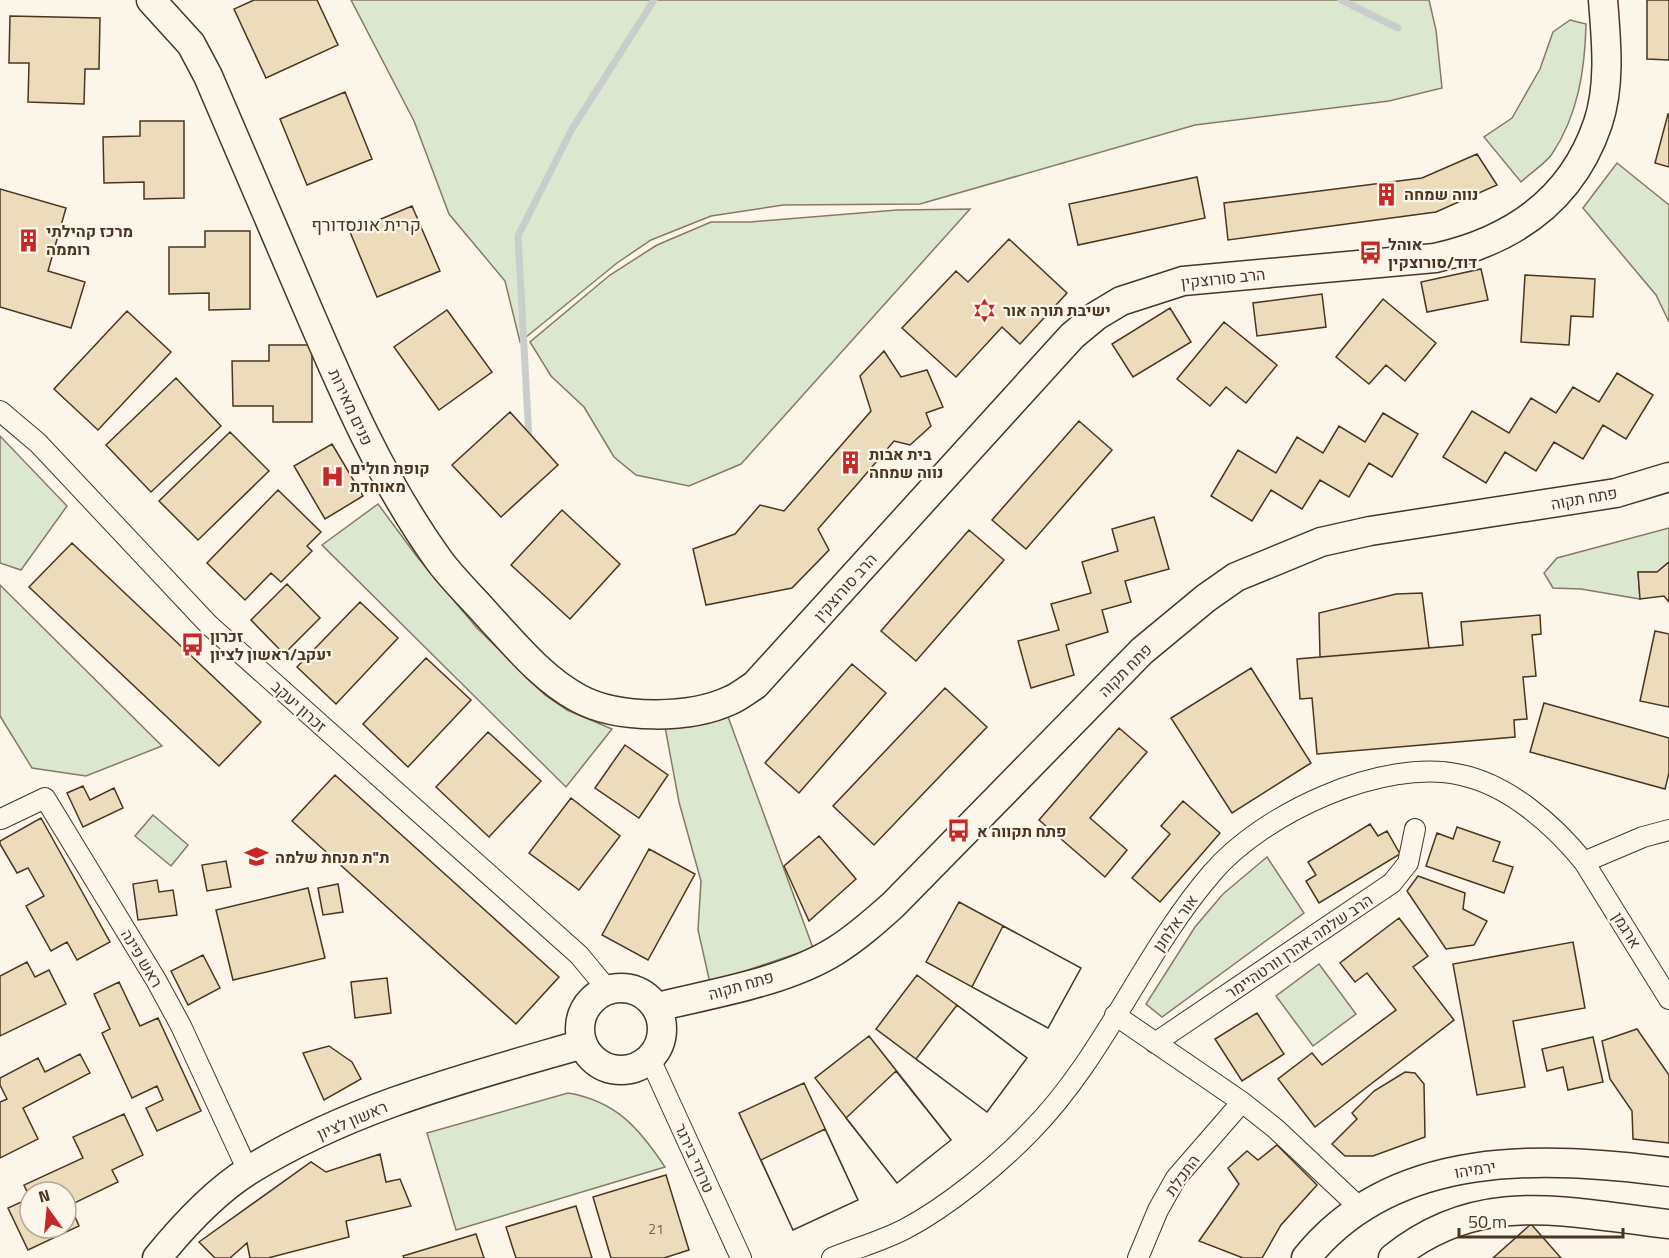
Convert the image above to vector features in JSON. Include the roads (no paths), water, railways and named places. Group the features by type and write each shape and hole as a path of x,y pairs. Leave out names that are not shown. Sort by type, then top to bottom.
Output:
{"street":[{"name":"פנים מאירות","path":"150,0 191,44 208,76 367,443 402,506 440,561 526,657 555,684 580,699 604,708 639,714 694,710"},
{"name":"הרב סורוצקין","path":"694,710 731,700 767,674 1072,336 1096,316 1121,301 1183,281 1434,258 1482,245 1523,224 1558,194 1582,160 1599,121 1606,77 1603,0"},
{"name":"זכרון יעקב","path":"0,411 38,444 209,625 579,955 608,990"},
{"name":"פתח תקוה","path":"657,1007 755,982 798,968 834,951 865,930 893,905 1143,651 1206,598 1236,577 1321,542 1370,531 1616,493 1669,477"},
{"name":"אור אלחנן","path":"832,1258 905,1229 986,1171 1038,1123 1087,1060 1174,921 1213,871 1242,844 1280,819 1323,797 1365,782 1435,771 1463,775 1519,801 1563,837 1584,862"},
{"name":"ראש פינה","path":"1,819 45,798 156,980 181,1026 248,1171"},
{"name":"הרב שלמה אהרן וורטהיימר","path":"1155,1043 1392,883 1408,863 1415,829"},
{"path":"1584,862 1643,837 1669,830"},
{"name":"ארגמן","path":"1584,862 1669,999"},
{"path":"622,988 635,990 648,997 657,1007 662,1020 662,1034 658,1047 650,1059 639,1066 612,1069 600,1064 590,1056 583,1044 580,1031 587,1006 596,996 608,990 622,988"},
{"path":"1115,1016 1242,1102 1320,1168 1361,1209"},
{"name":"ראשון לציון","path":"157,1258 194,1216 248,1171 350,1119 471,1077 583,1044"},
{"name":"טרודי בירגר","path":"650,1059 741,1258"},
{"name":"התכלת","path":"1138,1258 1158,1210 1176,1178 1242,1102"},
{"name":"ירמיהו","path":"1306,1258 1332,1232 1361,1209 1398,1189 1426,1178 1475,1167 1518,1163 1583,1162 1669,1173"},
{"path":"1393,1258 1439,1229 1489,1212 1549,1211 1669,1224"}],"waterway":[{"path":"529,439 518,236 572,129 654,0"},
{"path":"1341,0 1398,28"}],"place":[{"name":"נווה שמחה","path":"1386,194"},
{"name":"מרכז קהילתי רוממה","path":"28,240"},
{"name":"אוהל דוד/סורוצקין","path":"1370,253"},
{"name":"ישיבת תורה אור","path":"985,310"},
{"name":"בית אבות נווה שמחה","path":"851,463"},
{"name":"קופת חולים מאוחדת","path":"332,477"},
{"name":"זכרון יעקב/ראשון לציון","path":"192,645"},
{"name":"פתח תקווה א","path":"959,831"},
{"name":"ת\"ת מנחת שלמה","path":"257,857"}],"district":[{"name":"קרית אונסדורף","path":"366,224"}]}
